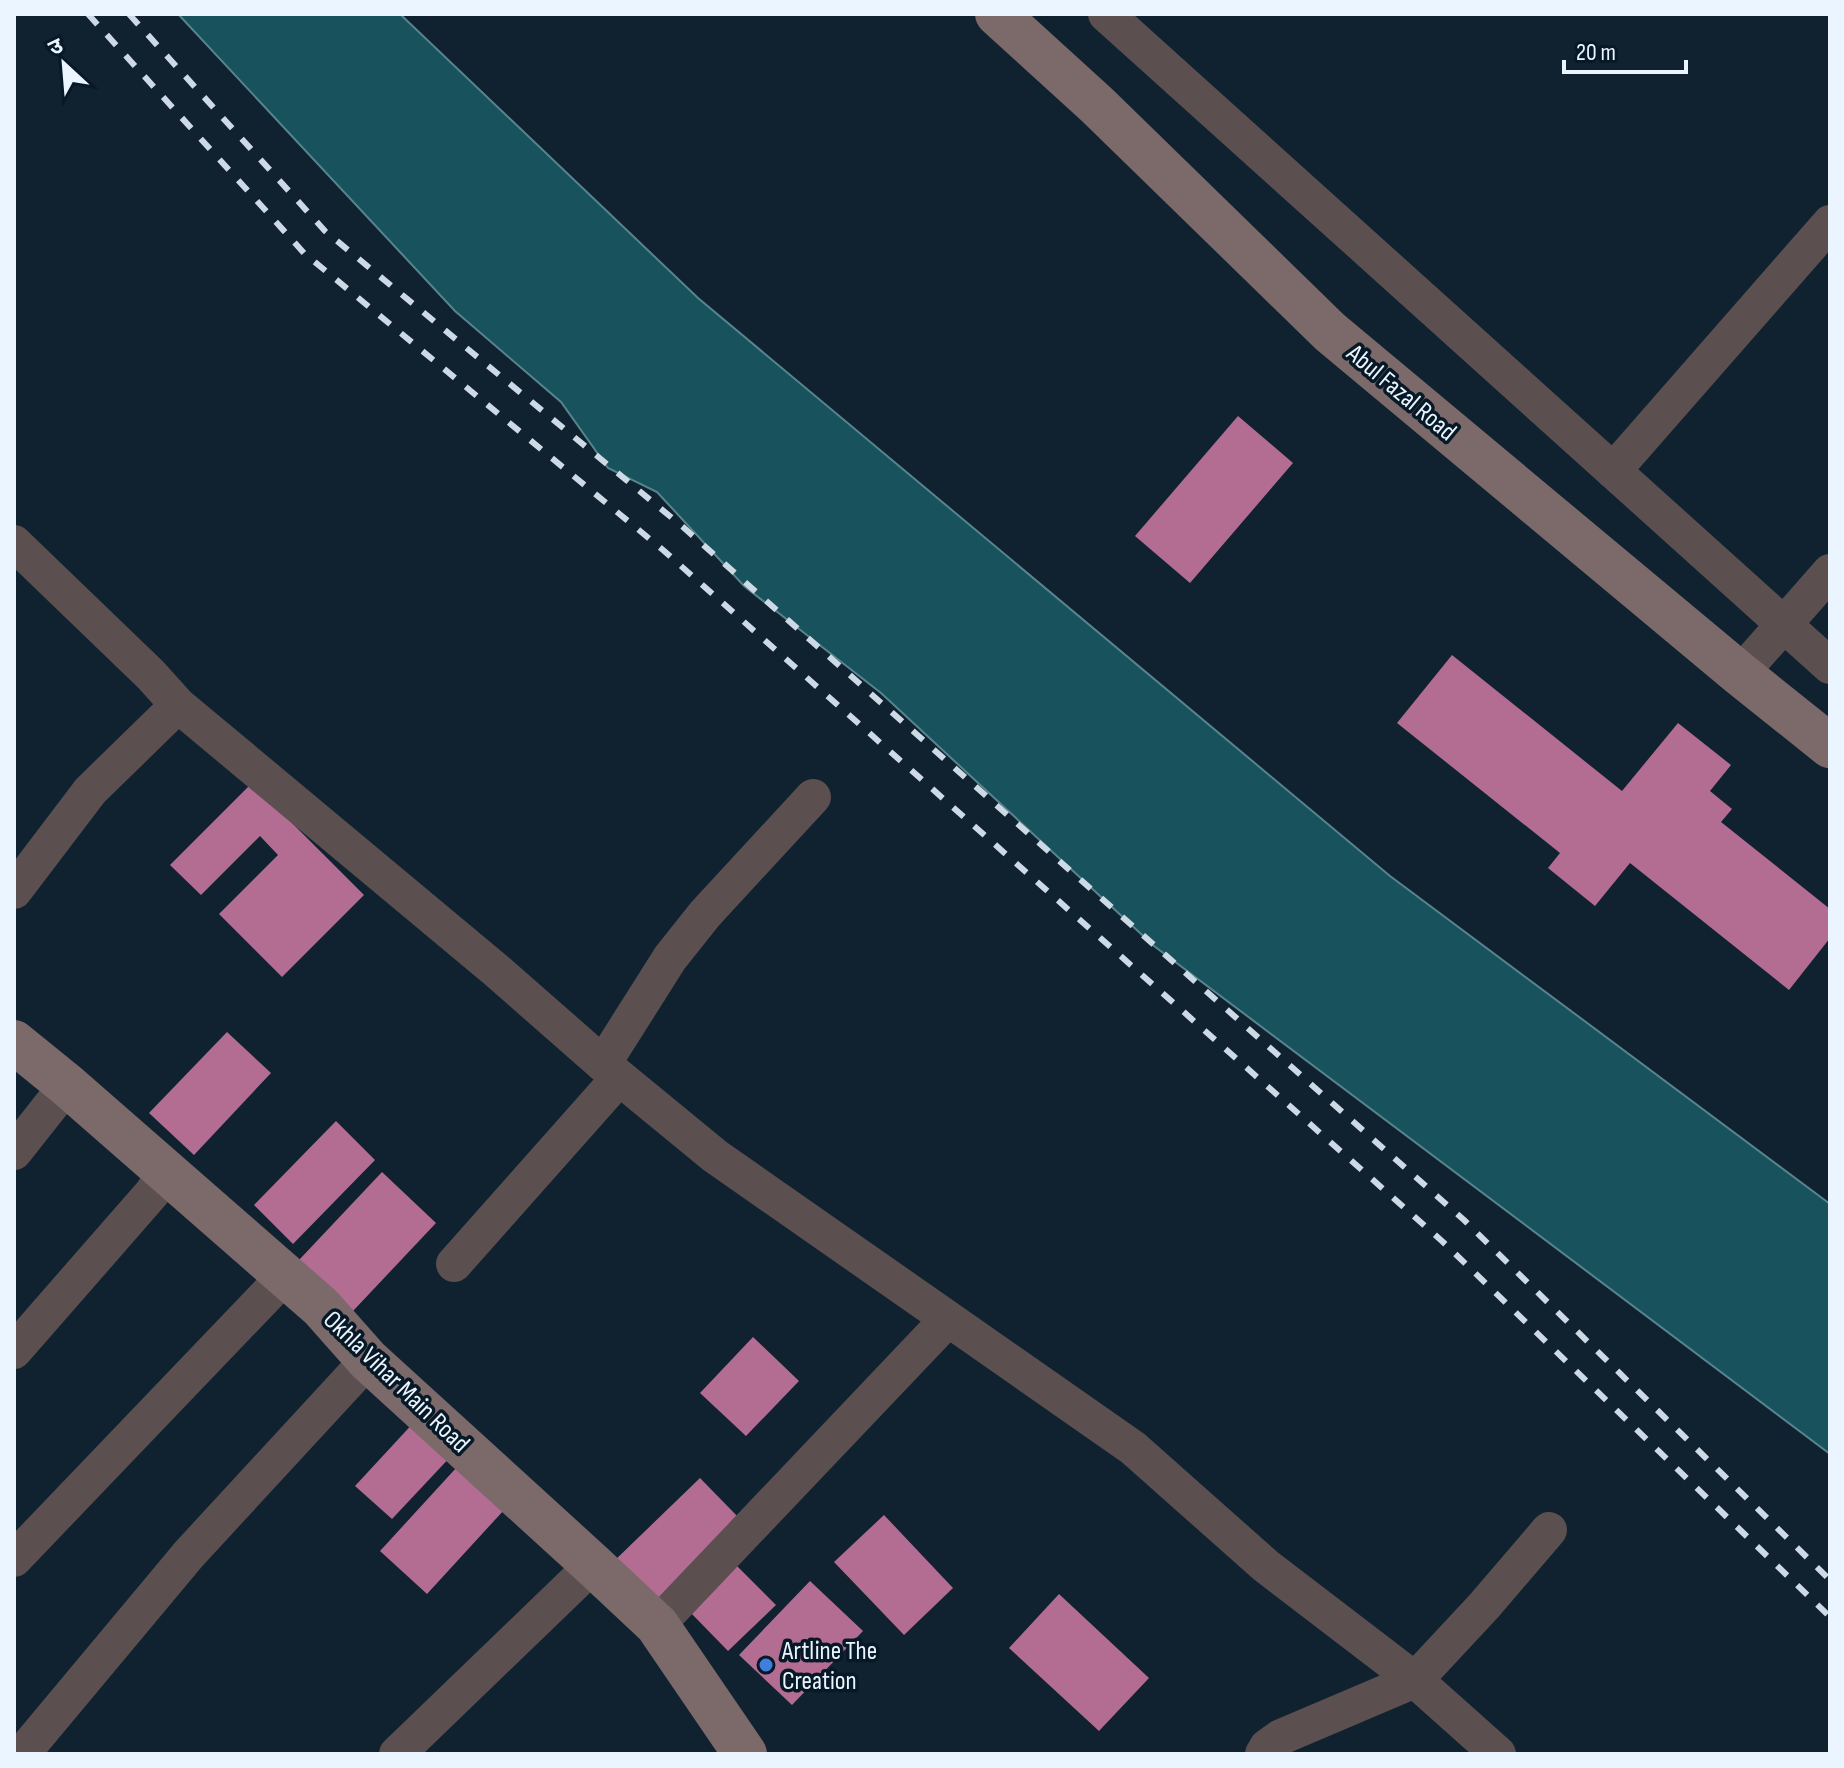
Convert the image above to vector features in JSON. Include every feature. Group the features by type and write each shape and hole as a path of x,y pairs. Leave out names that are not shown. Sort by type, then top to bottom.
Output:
{"street":[{"name":"Abul Fazal Road","path":"997,14 1097,105 1330,332 1830,746"},
{"path":"1106,14 1830,666"},
{"path":"1613,471 1830,223"},
{"path":"14,543 178,705 715,1156 1133,1448 1266,1566 1415,1680 1498,1754"},
{"path":"1740,674 1830,572"},
{"path":"14,891 90,791 178,705"},
{"path":"454,1264 611,1071 670,958 705,914 813,797"},
{"name":"Okhla Vihar Main Road","path":"14,1042 321,1307 368,1360 657,1625 745,1754"},
{"path":"14,1152 67,1085"},
{"path":"14,1351 152,1193 166,1172"},
{"path":"14,1559 285,1276"},
{"path":"657,1625 947,1320"},
{"path":"22,1754 189,1554 368,1360"},
{"path":"1263,1754 1281,1737 1415,1680 1549,1530"},
{"path":"397,1754 593,1565"}],"shaded area":[{"path":"178,14 400,14 698,298 1390,876 1830,1204 1830,1454 1154,946 881,693 744,586 657,492 608,468 561,402 455,311"}],"building":[{"path":"1238,416 1293,463 1190,583 1135,536"},
{"path":"1452,655 1622,791 1678,723 1731,765 1710,791 1732,809 1721,822 1830,909 1830,938 1789,990 1630,863 1595,906 1548,868 1560,853 1397,723"},
{"path":"252,783 364,895 282,977 219,914 278,855 260,836 201,895 170,865"},
{"path":"227,1032 271,1073 194,1155 149,1113"},
{"path":"336,1121 375,1160 293,1244 254,1205"},
{"path":"382,1172 436,1223 353,1311 299,1260"},
{"path":"753,1337 799,1381 746,1436 700,1393"},
{"path":"417,1419 454,1453 392,1519 355,1486"},
{"path":"468,1455 515,1498 427,1594 380,1551"},
{"path":"700,1478 740,1519 651,1606 611,1564"},
{"path":"884,1515 953,1588 904,1635 834,1562"},
{"path":"736,1565 776,1605 728,1651 689,1611"},
{"path":"810,1581 863,1631 792,1705 739,1655"},
{"path":"1059,1594 1149,1678 1099,1731 1009,1648"}],"railway":[{"path":"88,14 304,253 663,550 1443,1242 1830,1617"},
{"path":"129,14 325,231 683,527 1464,1220 1830,1580"}],"place":[{"name":"Artline The Creation","path":"766,1665"}]}
